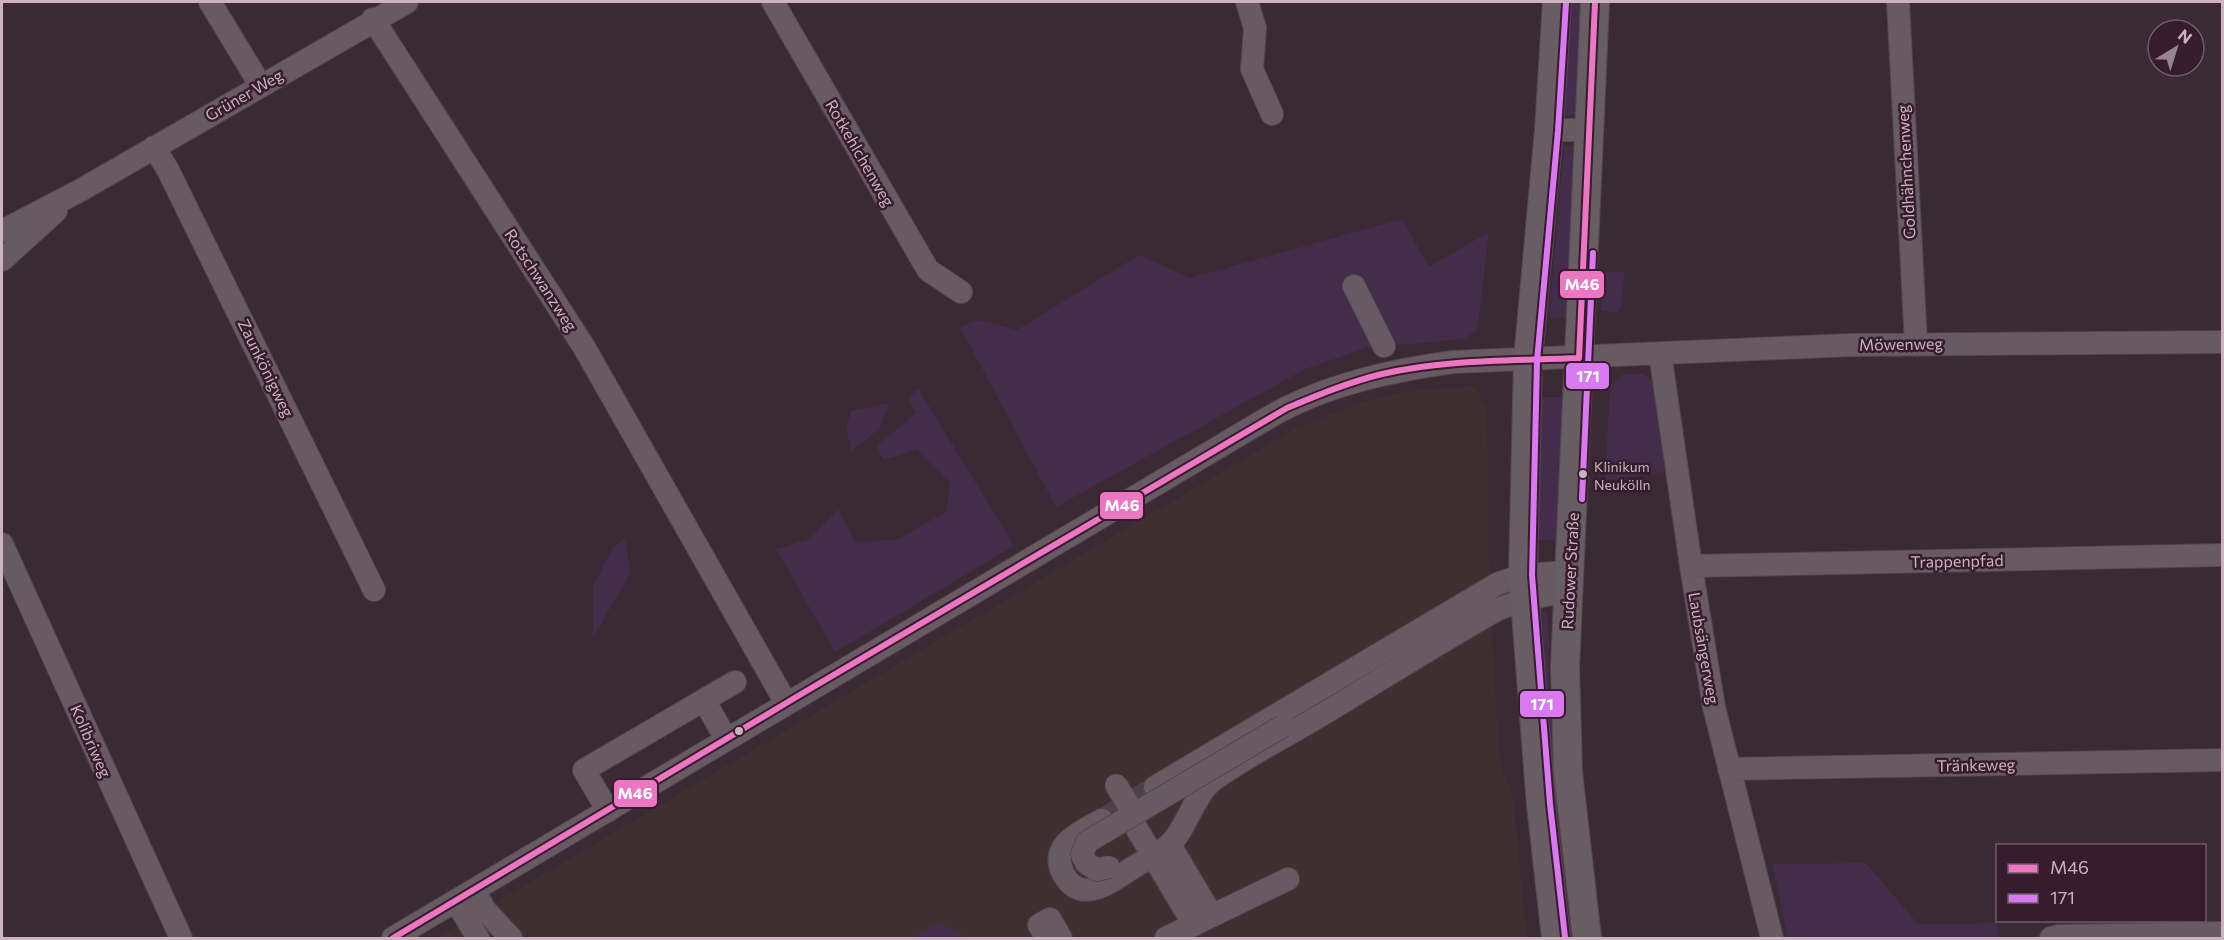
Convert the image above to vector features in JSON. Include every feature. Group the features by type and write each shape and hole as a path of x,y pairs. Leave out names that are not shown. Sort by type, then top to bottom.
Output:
{"main road":[{"path":"1556,939 1541,805 1524,587 1528,360 1549,130 1557,2"},
{"name":"Rudower Straße","path":"1587,939 1568,772 1565,667 1595,2"}],"street":[{"path":"210,2 261,86"},
{"name":"Grüner Weg","path":"2,231 81,190 373,19 407,2"},
{"name":"Rotkehlchenweg","path":"773,2 928,270 961,291"},
{"path":"1247,2 1255,28 1252,69 1272,114"},
{"name":"Goldhähnchenweg","path":"1898,2 1916,343"},
{"name":"Rotschwanzweg","path":"373,19 584,347 786,703"},
{"path":"1549,130 1588,130"},
{"name":"Zaunkönigweg","path":"153,147 168,170 236,306 374,590"},
{"name":"Grüner Weg","path":"2,260 81,190"},
{"path":"1354,286 1384,346"},
{"name":"Möwenweg","path":"393,939 608,812 786,703 1287,408 1331,390 1394,371 1453,362 1916,343 2223,342"},
{"name":"Laubsängerweg","path":"1660,353 1690,566 1714,707 1772,939"},
{"name":"Kolibriweg","path":"2,544 181,939"},
{"name":"Trappenpfad","path":"1690,566 2223,555"},
{"path":"1155,787 1497,584 1524,587 1569,581"},
{"path":"1102,820 1071,837 1065,843 1061,853 1060,864 1063,872 1072,884 1085,890 1101,888 1183,825 1210,783 1488,615 1524,587"},
{"path":"608,812 584,770 735,682"},
{"path":"1156,848 1101,870 1089,867 1083,859 1084,846 1087,842 1134,819 1283,726 1319,690"},
{"path":"704,700 726,739"},
{"name":"Tränkeweg","path":"1729,769 2223,760"},
{"path":"1116,785 1134,819 1156,848 1203,920"},
{"path":"1167,939 1288,879"},
{"path":"465,896 478,939"},
{"path":"465,896 485,910 511,939"},
{"path":"1047,939 1039,925 1050,919 1061,939"},
{"path":"2051,939 2058,936 2223,933"}],"shaded area":[{"path":"1566,2 1584,2 1578,116 1566,115 1564,34"},
{"path":"1564,146 1578,147 1568,317 1549,318"},
{"path":"1402,219 1429,267 1489,232 1477,331 1463,339 1366,348 1305,369 1056,507 960,327 979,320 1017,330 1139,255 1190,278"},
{"path":"1604,272 1625,272 1621,307 1618,312 1601,311"},
{"path":"1623,374 1644,374 1653,382 1665,472 1605,480 1610,387"},
{"path":"1474,386 1487,406 1489,575 1498,740 1502,769 1513,796 1527,938 436,938 1296,428 1365,401 1404,392"},
{"path":"918,388 1014,546 835,652 776,549 810,539 838,509 855,542 899,539 947,511 950,482 917,450 883,460 877,446 916,413 909,399"},
{"path":"1536,397 1565,397 1559,540 1539,540"},
{"path":"890,403 879,429 851,451 846,427 851,411"},
{"path":"625,538 630,573 593,638 593,586 613,547"},
{"path":"1541,611 1546,613 1548,621 1549,693 1554,714 1575,938 1568,938 1553,799"},
{"path":"1866,863 1918,924 1997,923 1997,938 1788,938 1772,864"},
{"path":"939,922 969,938 911,938"}],"tunnel":[{"path":"1102,820 1155,787"}],"transit line":[{"name":"M46","path":"393,938 1287,408 1358,381 1406,369 1480,362 1579,358 1595,2"},
{"name":"171","path":"1565,937 1550,804 1532,575 1537,361 1558,131 1566,3"},
{"name":"171","path":"1582,499 1593,253"}],"place":[{"name":"Klinikum Neukölln","path":"1583,474"}]}
